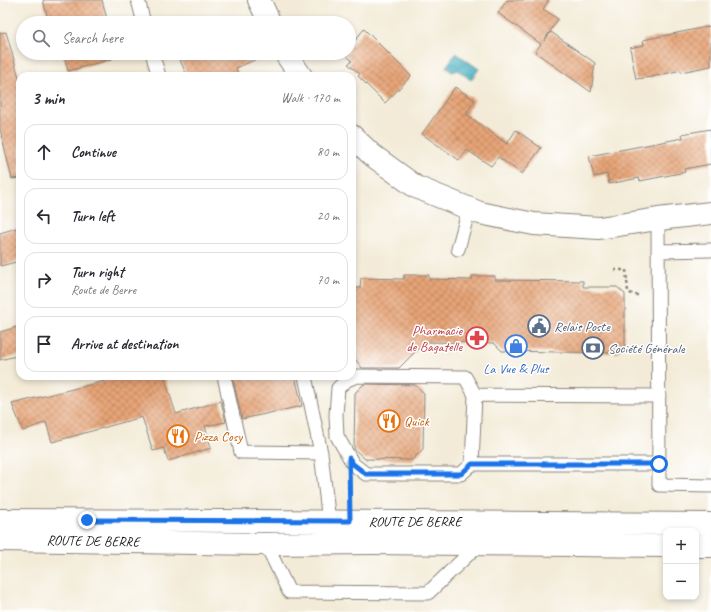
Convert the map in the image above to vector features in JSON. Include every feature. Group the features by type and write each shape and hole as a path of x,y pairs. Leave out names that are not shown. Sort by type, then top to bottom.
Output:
{"main road":[{"path":"259,0 267,16"},
{"path":"290,60 298,72"},
{"path":"356,140 372,155 416,187 480,213 534,224 599,228 711,213"},
{"name":"ROUTE DE BERRE","path":"0,520 711,524"},
{"name":"ROUTE DE BERRE","path":"0,540 266,544 372,543 663,546"},
{"path":"699,546 711,546"}],"lane":[{"path":"138,0 142,16"},
{"path":"154,60 158,72"},
{"path":"458,249 469,209"},
{"path":"658,219 660,485 711,486"},
{"path":"658,251 711,250"},
{"path":"356,376 465,377 475,395 472,464"},
{"path":"225,380 241,452 321,453"},
{"path":"306,380 321,453 339,522"},
{"path":"347,380 338,388 336,415 337,436 353,464 366,474 461,474 472,464 659,464"},
{"path":"475,395 659,396"},
{"path":"266,544 289,592 421,593 428,593 478,545"}],"path":[{"path":"614,270 626,270 628,292"},
{"path":"339,522 349,458"}],"water":[{"path":"456,53 479,69 471,80 458,70 452,72 446,67"}],"building":[{"path":"43,0 102,0 106,16 47,16"},
{"path":"507,0 549,0 543,9 558,19 544,41 551,32 595,63 591,92 535,52 541,44 498,13"},
{"path":"711,26 711,66 636,79 630,48 644,45 643,40"},
{"path":"364,29 411,76 385,103 358,76 360,74 348,64 352,61 351,60 356,60 356,39"},
{"path":"6,32 17,72 16,72 16,178 12,179 0,129 0,33"},
{"path":"65,60 108,60 68,71"},
{"path":"180,60 255,60 236,68 238,72 185,72"},
{"path":"455,87 475,100 466,114 507,144 516,130 541,148 522,174 498,157 491,166 467,150 459,160 422,134"},
{"path":"711,129 711,164 684,169 685,172 640,181 639,178 609,184 607,174 594,177 589,156 683,138 682,134"},
{"path":"16,228 16,262 0,266 0,233"},
{"path":"404,275 429,275 429,279 472,280 472,276 495,276 495,280 583,281 583,287 617,287 625,294 625,345 617,353 502,351 494,343 425,342 399,368 362,368 356,360 356,288 360,288 361,278 404,279"},
{"path":"16,327 16,356 0,360 0,332"},
{"path":"109,380 165,380 176,414 221,401 226,422 205,426 211,448 168,461 164,448 153,451 142,417 52,442 46,422 23,431 12,404"},
{"path":"233,380 296,380 302,406 242,419"},
{"name":"Quick","path":"364,384 415,385 424,393 423,449 412,460 365,459 354,449 355,393"}],"place":[{"name":"Relais Poste","path":"539,326"},
{"name":"Pharmacie de Bagatelle","path":"477,338"},
{"name":"La Vue & Plus","path":"516,346"},
{"name":"Société Générale","path":"593,348"},
{"name":"Quick","path":"389,421"},
{"name":"Pizza Cosy","path":"178,436"}],"route":[{"path":"87,520 350,521 349,458 353,464 366,474 461,474 472,464 659,464"}]}
